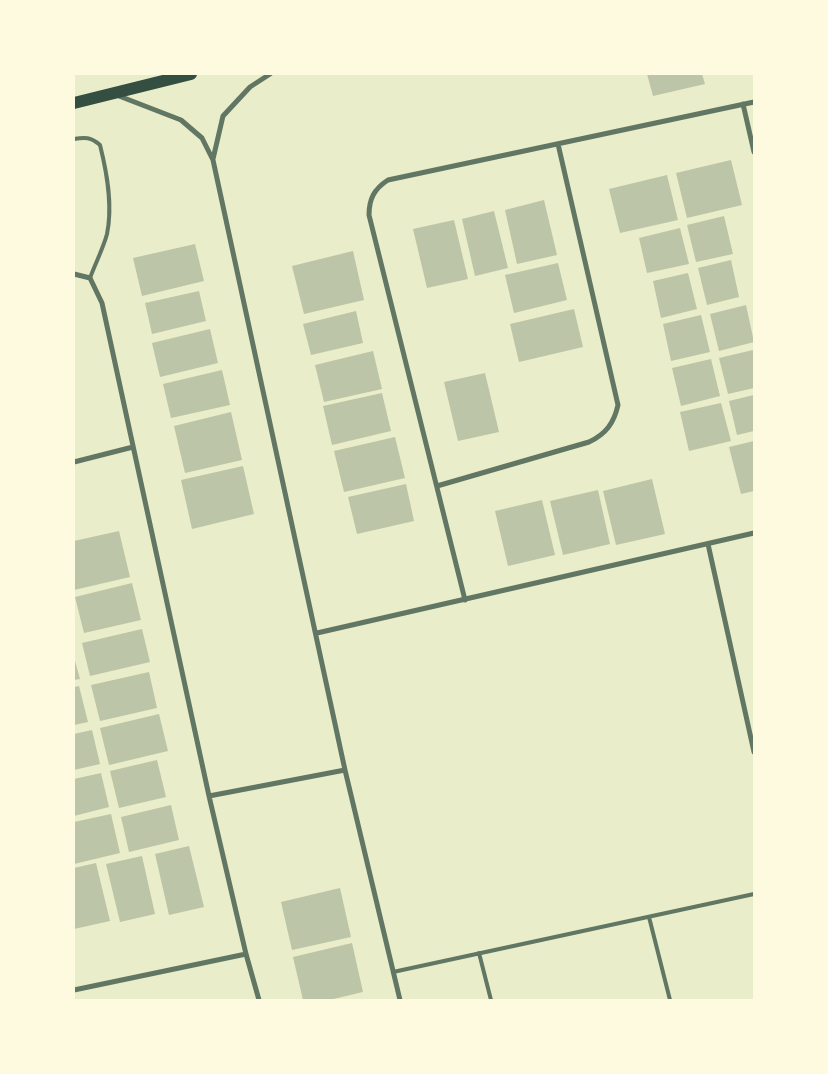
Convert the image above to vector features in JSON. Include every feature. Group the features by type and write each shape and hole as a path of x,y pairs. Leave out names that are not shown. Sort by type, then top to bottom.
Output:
{"main road":[{"path":"74,103 191,74"}],"street":[{"path":"213,160 223,116 250,87 270,74"},
{"path":"112,93 181,120 202,138 213,160 346,770 400,1000"},
{"path":"465,600 370,215 369,204 373,194 379,186 388,180 754,102"},
{"path":"742,104 754,152"},
{"path":"437,486 590,442 606,432 616,415 618,405 558,144"},
{"path":"74,274 90,278 102,303 209,796 246,954 259,1000"},
{"path":"74,462 133,447"},
{"path":"317,634 754,533"},
{"path":"708,544 754,752"},
{"path":"209,796 346,770"},
{"path":"74,990 246,954"}],"lane":[{"path":"74,140 86,137 94,139 100,145 110,204 106,237 90,278"},
{"path":"393,972 754,894"},
{"path":"649,917 670,1000"},
{"path":"480,954 491,1000"}],"building":[{"path":"647,74 702,74 705,84 653,96"},
{"path":"731,160 742,205 687,218 676,173"},
{"path":"667,175 678,220 620,233 609,189"},
{"path":"544,200 557,255 517,264 505,210"},
{"path":"494,211 508,268 475,276 462,219"},
{"path":"724,216 733,254 696,262 687,225"},
{"path":"454,220 468,279 427,288 413,229"},
{"path":"680,228 689,264 647,273 639,238"},
{"path":"195,244 204,281 142,296 133,258"},
{"path":"353,251 364,300 304,314 292,266"},
{"path":"731,260 739,297 707,305 698,268"},
{"path":"558,263 567,300 514,313 505,275"},
{"path":"688,273 697,309 661,318 653,281"},
{"path":"199,291 206,321 152,334 145,303"},
{"path":"746,305 754,342 719,351 710,314"},
{"path":"574,309 583,347 519,362 510,324"},
{"path":"356,311 363,343 311,355 303,324"},
{"path":"701,315 710,352 671,361 663,324"},
{"path":"210,329 218,363 160,377 152,343"},
{"path":"753,350 754,388 728,394 719,358"},
{"path":"373,351 382,389 324,402 315,365"},
{"path":"711,359 720,396 681,406 672,368"},
{"path":"222,370 230,405 171,418 163,384"},
{"path":"485,373 499,432 458,441 444,382"},
{"path":"382,393 391,431 332,445 323,406"},
{"path":"754,395 754,431 737,435 729,401"},
{"path":"721,403 731,441 689,451 680,412"},
{"path":"231,412 242,460 185,473 174,426"},
{"path":"395,437 405,478 344,492 334,451"},
{"path":"754,441 754,491 741,494 729,447"},
{"path":"243,466 254,514 192,529 181,480"},
{"path":"652,479 665,534 616,545 603,491"},
{"path":"406,484 414,521 357,534 348,497"},
{"path":"598,490 610,544 563,555 550,501"},
{"path":"542,500 555,555 508,566 495,511"},
{"path":"119,531 130,577 74,590 74,541"},
{"path":"132,583 141,620 84,633 75,597"},
{"path":"142,629 150,662 90,676 82,643"},
{"path":"74,657 80,679 74,680"},
{"path":"149,672 157,708 100,721 91,685"},
{"path":"79,686 88,722 74,725 74,687"},
{"path":"159,714 168,751 109,765 100,728"},
{"path":"92,730 100,764 74,770 74,734"},
{"path":"157,760 166,797 119,808 110,771"},
{"path":"101,773 109,807 74,816 74,779"},
{"path":"171,805 179,840 129,852 121,817"},
{"path":"111,814 120,853 74,864 74,822"},
{"path":"189,846 204,907 169,915 155,854"},
{"path":"142,856 155,914 120,922 106,864"},
{"path":"96,863 110,921 74,929 74,868"},
{"path":"340,888 351,937 292,950 281,902"},
{"path":"352,943 363,992 329,1000 303,1000 293,957"}]}
